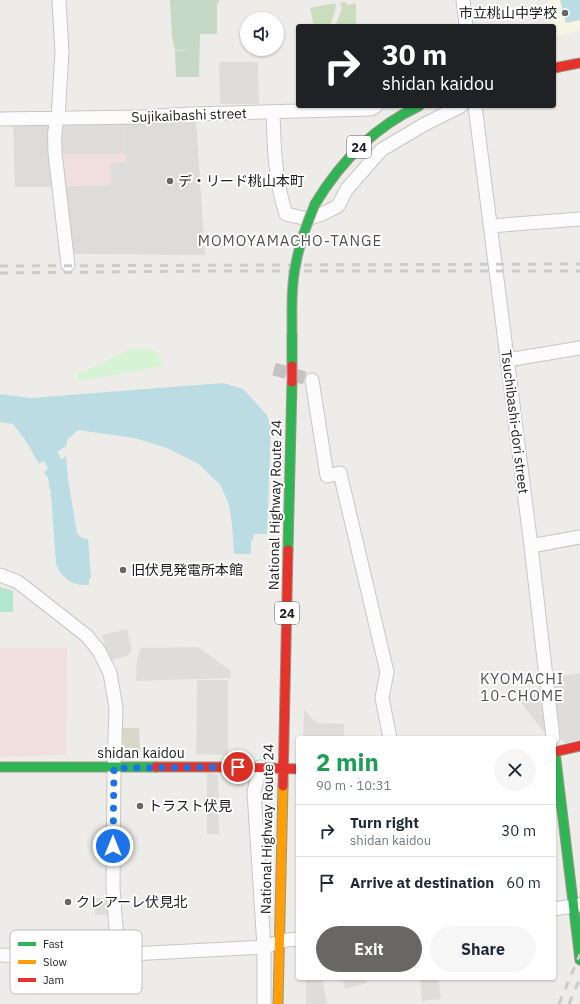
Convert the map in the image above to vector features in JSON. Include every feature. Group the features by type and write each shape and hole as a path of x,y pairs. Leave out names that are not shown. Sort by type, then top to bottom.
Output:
{"main road":[{"path":"556,68 580,63"},
{"name":"National Highway Route 24","path":"278,1004 293,283 304,230 316,204 334,175 354,151 390,121 415,108"},
{"path":"556,750 580,746"},
{"path":"556,764 577,906 580,960"},
{"name":"shidan kaidou","path":"0,767 260,767 296,769"}],"street":[{"path":"59,0 62,52 58,118 55,125 55,153 68,265"},
{"path":"463,0 466,24"},
{"name":"Sujikaibashi street","path":"0,119 141,117 373,108"},
{"path":"273,112 276,171 282,202 286,214 307,219 338,206 347,189 380,150 425,124 457,108"},
{"name":"Tsuchibashi-dori street","path":"475,108 531,546 553,736"},
{"path":"490,226 580,219"},
{"path":"507,360 580,348"},
{"path":"312,380 327,476 340,473 386,672 382,698 390,736"},
{"path":"531,546 580,536"},
{"path":"0,575 18,582 87,636 99,651 110,673 116,708 113,888 116,930"},
{"path":"260,767 254,792 264,947 264,1004"},
{"path":"556,909 577,906"},
{"path":"142,953 264,947 296,938"},
{"path":"0,955 10,956"}],"shaded area":[{"path":"170,0 220,0 217,4 217,34 200,34 199,77 176,77 175,51 191,50 175,50 172,37"},
{"name":"市立桃山中学校","path":"549,0 580,0 580,31 556,36 556,24 552,24"},
{"path":"219,62 258,62 259,104 220,104"},
{"path":"196,120 205,255 74,254 72,250 64,186 111,185 110,163 126,162 125,124"},
{"path":"13,124 48,124 54,187 15,187"},
{"path":"125,124 126,162 110,163 111,185 64,186 61,160 62,125"},
{"path":"125,124 126,154 60,154 62,125"},
{"path":"127,629 132,650 127,656 109,661 102,635"},
{"path":"198,647 230,670 231,678 136,681 137,659 141,648"},
{"path":"0,648 67,648 66,755 0,757"},
{"path":"580,673 580,740 565,743 561,739 551,678"},
{"path":"197,680 228,680 228,755 196,754"},
{"path":"542,689 548,732 544,732 518,699 517,695"},
{"path":"304,710 317,723 344,724 344,736 303,736"},
{"path":"122,728 139,728 140,754 123,755"},
{"path":"207,772 218,775 219,834 207,834"},
{"path":"95,898 109,898 109,915 95,915"},
{"path":"306,980 322,980 327,1004 306,1004"},
{"path":"343,980 366,980 367,983 345,989"},
{"path":"420,980 438,980 441,999 422,1001"}],"green space":[{"path":"346,2 347,5 356,3 356,24 336,24 342,8 340,3"},
{"path":"335,3 336,7 331,24 314,24 310,8"},
{"path":"131,349 155,350 164,366 79,381 78,374"},
{"path":"0,587 13,591 13,612 0,612"}],"water":[{"path":"560,0 580,0 580,20 566,23"},
{"path":"223,383 243,389 267,415 271,426 267,534 254,534 253,540 251,540 251,554 234,554 229,505 220,484 199,464 167,448 134,438 78,430 67,440 66,446 39,464 26,441 13,424 0,422 0,394 31,398"},
{"path":"66,456 68,479 77,533 82,538 88,539 91,578 89,579 89,585 73,583 65,578 61,574 56,564 50,481 44,472"}],"waterway":[{"path":"39,436 55,464 57,485"}],"tunnel":[{"path":"274,369 312,380"}],"railway":[{"path":"0,266 580,264"},
{"path":"0,273 204,271 580,271"},
{"path":"559,1004 580,954"},
{"path":"569,1004 580,978"}],"traffic: fast":[{"path":"315,204 325,188 347,160 360,147 387,124 415,108"},
{"path":"292,334 294,272 302,240 315,204"},
{"path":"292,334 292,366"},
{"path":"288,550 292,382"},
{"path":"556,760 580,960"},
{"path":"0,767 156,767"}],"traffic: slow":[{"path":"278,1004 283,786"}],"traffic: jam":[{"path":"556,68 580,63"},
{"path":"292,366 292,382"},
{"path":"283,786 288,550"},
{"path":"556,752 580,746"},
{"path":"156,767 296,769"}],"place":[{"name":"市立桃山中学校","path":"565,13"},
{"name":"デ・リード桃山本町","path":"170,181"},
{"name":"旧伏見発電所本館","path":"123,570"},
{"name":"トラスト伏見","path":"140,806"},
{"name":"クレアーレ伏見北","path":"68,902"}],"district":[{"name":"MOMOYAMACHO-TANGE","path":"290,240"},
{"name":"KYOMACHI 10-CHOME","path":"522,686"}],"route":[{"path":"113,846 114,768 238,767"}]}
